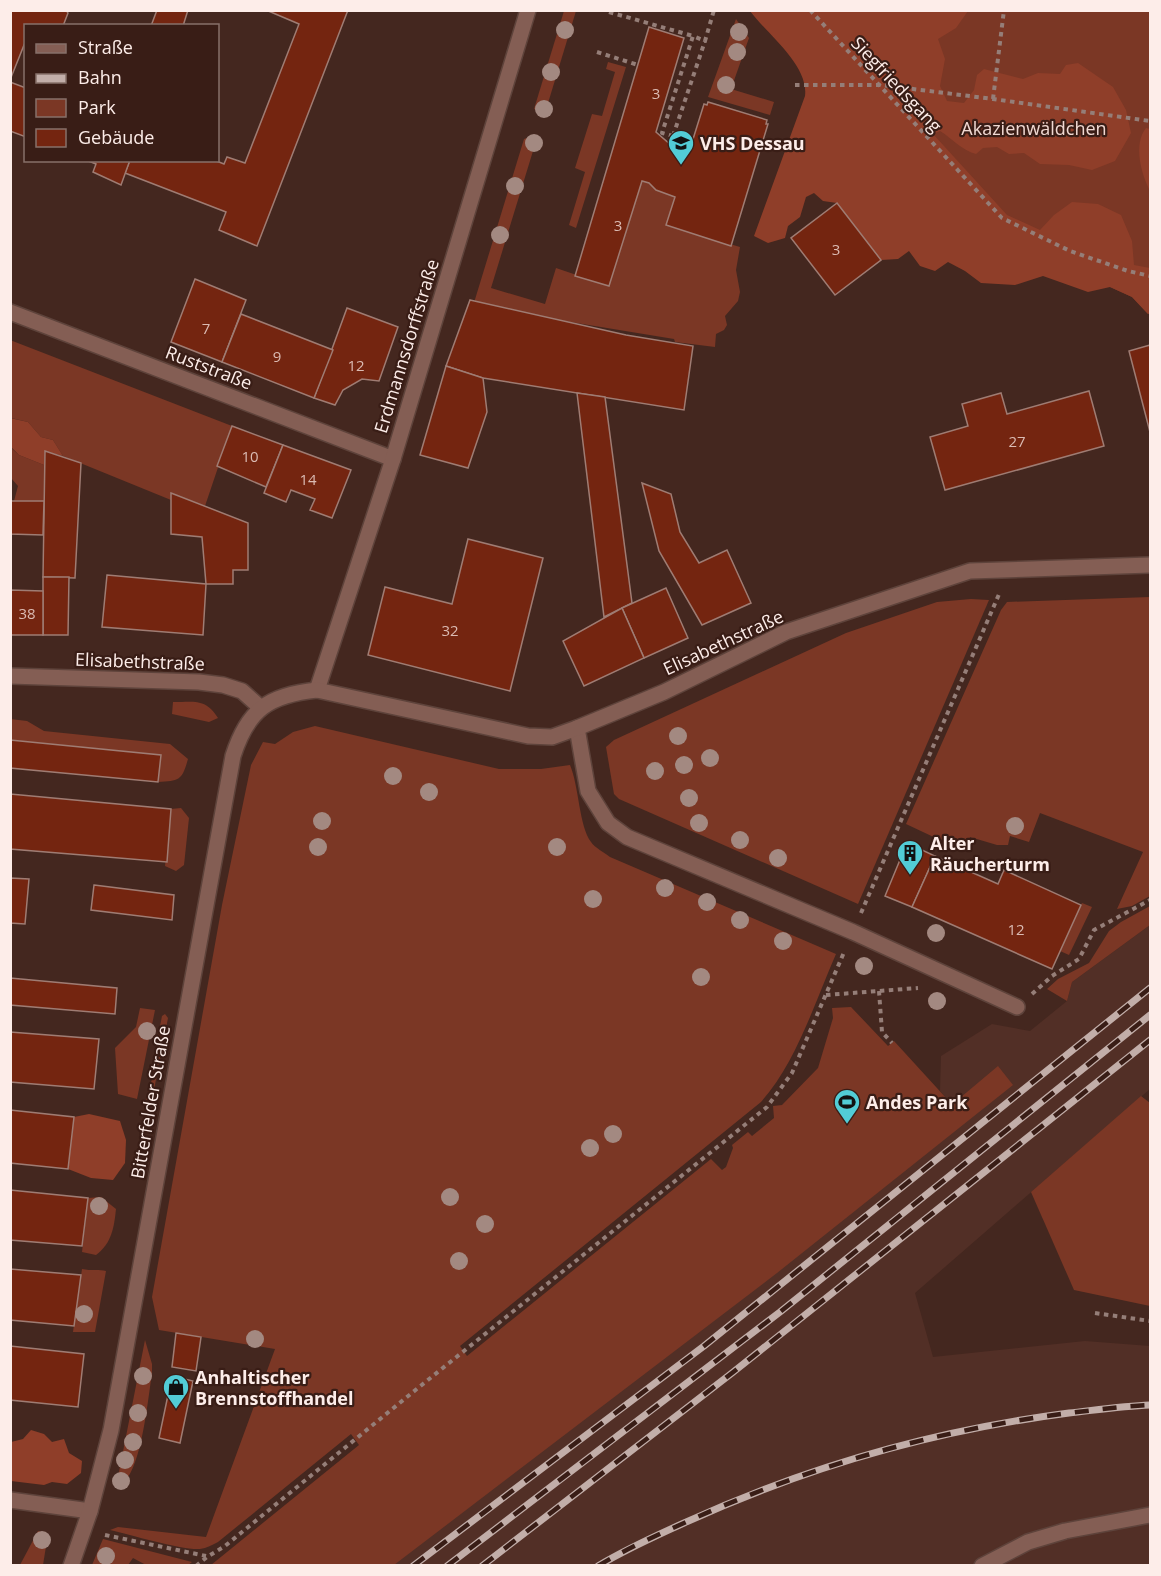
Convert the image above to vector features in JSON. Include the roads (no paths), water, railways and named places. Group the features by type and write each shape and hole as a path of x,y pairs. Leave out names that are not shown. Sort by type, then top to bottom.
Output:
{"street":[{"name":"Erdmannsdorffstraße","path":"317,690 393,459 528,10"},
{"name":"Ruststraße","path":"10,312 393,459"},
{"name":"Elisabethstraße","path":"317,690 528,736 552,736 664,692 786,632 970,571 1150,565"},
{"name":"Elisabethstraße","path":"10,676 199,682 223,685 242,691 261,708"},
{"name":"Bitterfelder Straße","path":"71,1566 90,1511 111,1430 232,756 248,723 261,708 272,700 293,693 317,690"},
{"path":"577,728 588,791 608,823 627,837 853,932 1017,1007"},
{"path":"10,1500 90,1511"},
{"path":"982,1566 1037,1539 1065,1531 1150,1515"}],"railway":[{"path":"413,1566 704,1346 1150,988"},
{"path":"447,1566 780,1312 1150,1015"},
{"path":"482,1566 732,1373 1150,1040"},
{"path":"598,1566 651,1538 730,1503 872,1453 970,1429 1019,1420 1099,1409 1150,1405"}],"place":[{"name":"VHS Dessau","path":"681,166"},
{"name":"Alter Räucherturm","path":"910,876"},
{"name":"Andes Park","path":"847,1125"},
{"name":"Anhaltischer Brennstoffhandel","path":"176,1410"}],"park label":[{"name":"Akazienwäldchen","path":"1034,128"}]}
